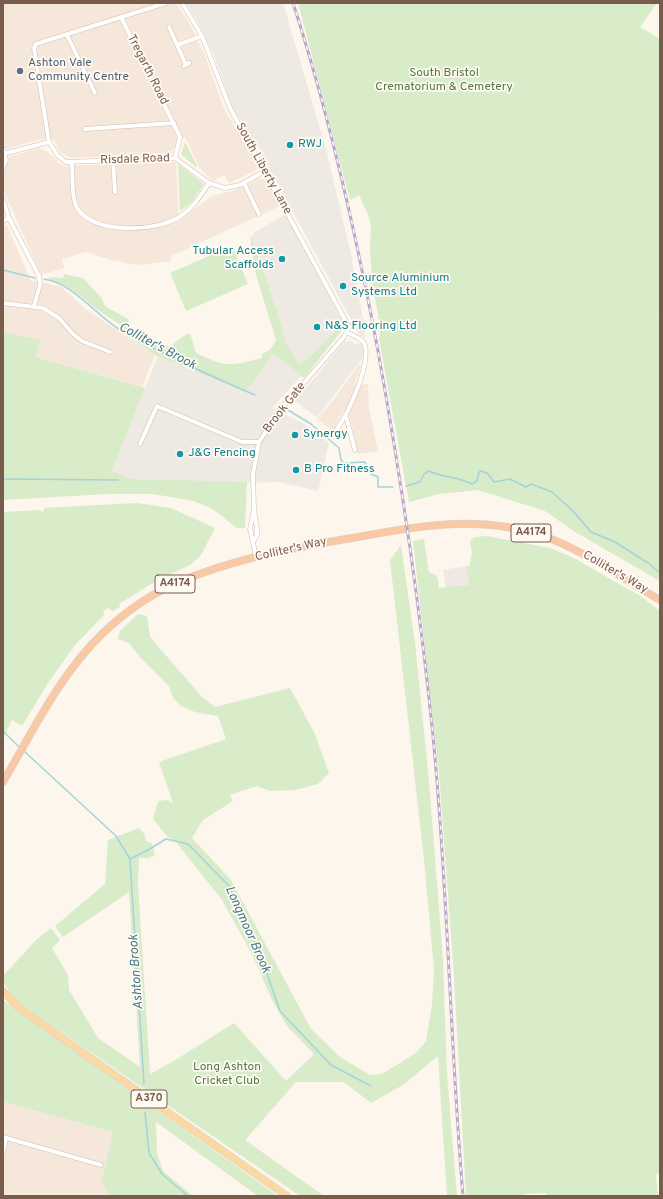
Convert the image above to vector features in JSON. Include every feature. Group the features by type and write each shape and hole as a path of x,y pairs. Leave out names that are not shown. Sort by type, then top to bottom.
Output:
{"highway":[{"name":"Colliter's Way","path":"3,782 61,684 77,661 102,633 126,613 157,593 177,583 256,558 308,545 375,534 453,524 481,525 520,530 540,535 584,555 660,600"}],"main road":[{"name":"A370","path":"3,991 18,1007 287,1196"}],"street":[{"path":"166,3 38,43 34,48 49,142 62,160 72,163 76,205 79,210 88,218 115,227 130,229 151,227 176,219 194,204 209,183"},
{"name":"South Liberty Lane","path":"182,3 202,36 230,108 349,327 348,333"},
{"name":"Tregarth Road","path":"121,17 174,123 180,139 175,158"},
{"path":"169,27 187,64"},
{"path":"67,35 95,93"},
{"path":"177,45 202,36"},
{"name":"Tregarth Road","path":"85,129 174,123"},
{"path":"4,154 49,142"},
{"path":"3,149 6,160 3,168"},
{"name":"Risdale Road","path":"72,163 175,158 209,183 224,188 232,188 265,171"},
{"path":"113,160 115,192"},
{"path":"244,183 259,214"},
{"path":"3,199 10,218 39,276 40,285 34,306"},
{"path":"3,221 10,218"},
{"path":"3,302 34,306 52,313 82,341 110,352"},
{"path":"337,429 346,416 358,386 365,356 365,344 362,340 348,333"},
{"name":"Brook Gate","path":"140,444 157,406 242,442 259,442 281,409 348,333"},
{"path":"346,416 355,450"},
{"path":"256,558 253,542 256,535 253,474 259,442"},
{"path":"3,1153 5,1137 101,1165"},
{"path":"90,1161 91,1155"}],"shaded area":[{"path":"3,3 176,3 191,26 206,58 224,109 258,165 257,170 229,183 224,175 213,181 199,167 185,137 177,140 172,153 71,158 60,152 54,140 42,139 6,149 3,146"},
{"path":"186,3 283,3 326,149 350,250 364,323 365,338 360,336 257,145 232,107 214,55 198,22"},
{"path":"39,148 49,153 64,166 176,162 179,220 212,196 235,190 261,178 267,181 280,206 171,256 171,261 138,265 111,260 86,252 62,259 64,268 41,275 3,189 3,172 9,157"},
{"path":"284,215 287,216 344,324 300,365 286,343 279,317 252,236 255,232"},
{"path":"3,225 7,225 31,281 62,287 84,308 155,355 142,387 36,357 41,340 3,332"},
{"path":"345,341 351,341 356,345 361,343 364,345 364,356 317,417 295,401"},
{"path":"273,354 301,376 272,408 304,424 329,443 318,491 279,482 236,483 131,479 112,471 158,356 246,392"},
{"path":"359,364 361,366 354,385 368,384 369,408 378,451 358,454 349,413 343,411 333,431 317,419 335,398"},
{"path":"466,566 469,585 446,589 443,570"},
{"path":"3,1102 113,1132 101,1182 110,1196 3,1196"}],"green space":[{"name":"South Bristol Crematorium & Cemetery","path":"298,3 657,3 640,27 660,39 660,310 654,317 660,311 660,581 575,532 545,511 478,490 439,494 409,502 379,339 380,329 372,275 370,245 371,226 367,212 359,195 350,200"},
{"path":"185,142 197,166 196,167 181,154"},
{"path":"178,164 204,184 192,202 180,211"},
{"path":"250,237 252,237 279,317 286,343 300,365 339,328 343,329 304,378 273,354 246,392 155,355 125,334 122,326 77,293 65,286 49,280 49,277 63,278 64,274 83,278 101,297 105,306 128,319 130,327 154,341 170,347 182,337 190,333 196,353 222,363 243,363 262,358 262,354 270,350 276,340 256,275"},
{"path":"232,246 248,284 186,311 170,273"},
{"path":"3,332 41,340 36,357 145,388 112,471 131,479 247,482 245,528 237,528 211,508 193,501 153,494 107,494 3,500"},
{"path":"137,503 171,508 215,528 201,555 190,565 156,581 119,604 120,607 113,611 107,608 103,612 104,615 75,645 48,683 22,726 12,720 3,738 3,512 38,510 43,512 44,508"},
{"path":"487,536 550,548 572,557 642,597 660,611 660,1172 656,1175 658,1196 546,1196 546,1193 524,1194 524,1196 466,1196 454,977 439,772 413,541 424,539 429,572 437,576 439,588 469,585 466,566 469,566 472,554 470,541 475,537"},
{"name":"Long Ashton Cricket Club","path":"401,545 415,643 429,781 443,960 447,1075 457,1196 447,1196 438,1056 403,1085 371,1103 344,1082 296,1082 245,1140 324,1196 300,1196 16,1001 3,982 3,976 37,939 51,928 60,940 52,948 68,975 69,990 98,1038 140,1067 129,892 63,937 55,926 105,884 108,840 139,828 145,835 146,841 152,843 155,855 148,858 139,858 138,885 150,1074 234,1023 286,1081 314,1054 287,1026 272,1000 252,954 222,900 176,842 168,837 153,819 158,801 168,800 173,803 159,762 226,739 218,716 195,712 181,706 173,698 169,686 140,657 129,643 118,639 120,631 138,614 147,616 150,637 202,697 215,707 290,688 314,732 329,773 318,784 295,790 270,791 257,786 230,795 233,801 203,820 192,838 231,880 311,1029 340,1057 370,1075 382,1074 416,1053 426,1041 432,1005 434,970 424,860 390,560"},
{"path":"3,1000 278,1196 258,1196 156,1122 157,1153 163,1171 193,1196 110,1196 101,1182 113,1132 3,1102"}],"waterway":[{"name":"Colliter's Brook","path":"3,270 35,278"},
{"name":"Colliter's Brook","path":"44,279 66,287 85,301 112,325 122,331 188,365 255,395"},
{"name":"Colliter's Brook","path":"288,410 311,424 339,448 341,460 344,463 365,462 371,474 378,477 378,487 393,487"},
{"name":"Colliter's Brook","path":"406,486 420,482 424,474 429,471 467,481 472,484 477,481 479,472 482,471 488,474 494,482 510,479 526,487 531,484 552,492 574,512 591,532 615,542 648,563 660,573"},
{"path":"3,479 118,480"},
{"name":"Longmoor Brook","path":"3,731 19,747"},
{"name":"Longmoor Brook","path":"24,751 116,836 130,859 166,839 188,844 229,886 259,951 280,1011 331,1065 371,1086"},
{"name":"Ashton Brook","path":"130,859 144,1084"},
{"name":"Ashton Brook","path":"145,1112 149,1153 162,1174 188,1196"}],"railway":[{"path":"293,3 319,89 361,263 378,351 409,543 428,688 438,793 463,1196"}],"place":[{"name":"Ashton Vale Community Centre","path":"20,71"},
{"name":"RWJ","path":"290,145"},
{"name":"Tubular Access Scaffolds","path":"282,259"},
{"name":"Source Aluminium Systems Ltd","path":"343,286"},
{"name":"N&S Flooring Ltd","path":"317,327"},
{"name":"Synergy","path":"295,435"},
{"name":"J&G Fencing","path":"180,454"},
{"name":"B Pro Fitness","path":"296,470"}]}
